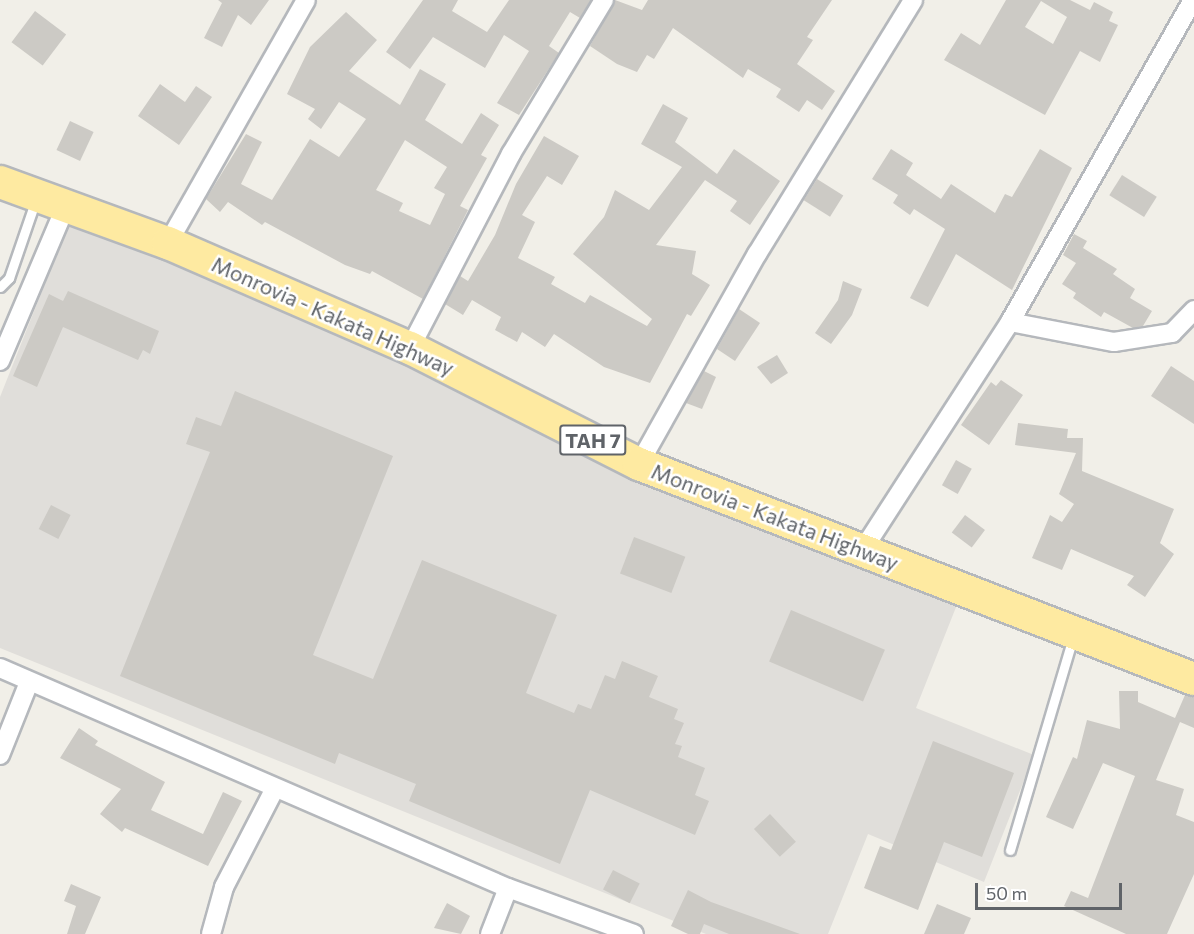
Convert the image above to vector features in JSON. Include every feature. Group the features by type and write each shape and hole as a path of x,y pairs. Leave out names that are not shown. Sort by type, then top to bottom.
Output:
{"highway":[{"name":"Monrovia - Kakata Highway","path":"0,182 168,243 410,348 639,464 1194,679"}],"street":[{"path":"168,243 306,0"},
{"path":"410,348 511,154 604,0"},
{"path":"639,464 757,254 913,0"},
{"path":"862,551 1010,322 1193,0"},
{"path":"0,361 51,202"},
{"path":"1010,322 1114,342 1172,333 1194,310"},
{"path":"0,668 508,888 634,934"},
{"path":"0,755 29,682"},
{"path":"211,934 224,886 275,788"},
{"path":"490,934 508,888"}],"lane":[{"path":"0,287 9,278 51,202"},
{"path":"1010,850 1075,632"}],"shaded area":[{"path":"71,218 966,582 916,708 1034,755 984,882 868,834 828,934 706,934 0,648 0,397"}],"building":[{"path":"218,0 269,0 251,25 238,15 222,47 204,38 222,3"},
{"path":"423,0 458,0 452,11 487,32 509,0 591,0 580,18 570,12 549,46 559,53 519,115 497,103 529,51 504,35 485,68 433,37 410,69 386,52"},
{"path":"615,0 642,10 648,0 832,0 807,37 813,40 797,64 835,91 822,110 807,100 799,112 776,97 781,89 748,69 743,78 673,28 654,59 647,55 637,72 617,64 590,46"},
{"path":"1006,0 1070,0 1090,10 1094,2 1113,12 1109,21 1118,25 1100,62 1080,51 1045,115 944,60 961,33 980,45","holes":["1041,1 1067,17 1053,44 1025,27"]},
{"path":"35,11 66,34 43,66 12,42"},
{"path":"346,12 377,40 349,71 400,105 420,69 446,84 425,120 462,144 481,113 499,125 481,155 487,158 460,206 468,210 423,299 372,271 370,274 345,265 265,222 262,225 228,202 220,212 206,199 246,134 262,142 241,184 272,200 310,139 339,157 366,119 339,102 321,129 308,119 315,109 287,94 310,47","holes":["405,140 447,167 434,188 445,194 430,225 399,211 403,203 376,190"]},
{"path":"160,84 185,102 196,86 212,97 179,145 138,116"},
{"path":"663,104 688,118 675,142 717,174 734,149 780,181 750,225 730,211 737,201 705,180 656,245 696,251 692,274 710,285 691,316 687,314 650,383 604,367 554,334 545,347 522,332 517,342 495,330 501,317 472,300 463,315 445,304 460,276 468,281 495,235 516,184 544,136 579,156 562,185 547,176 522,215 535,222 518,258 555,277 551,284 585,303 590,295 647,326 652,319 573,254 604,217 615,190 649,210 682,167 641,144"},
{"path":"70,121 94,132 80,161 56,150"},
{"path":"891,149 913,163 906,175 941,199 951,184 995,213 1005,194 1012,197 1040,149 1072,168 1012,290 956,254 928,307 910,298 945,229 914,209 910,215 893,203 898,195 872,179"},
{"path":"1122,175 1157,197 1144,217 1109,195"},
{"path":"817,179 843,195 830,217 804,200"},
{"path":"1074,234 1087,241 1083,248 1117,269 1113,274 1135,289 1130,298 1152,311 1143,326 1133,328 1104,312 1101,317 1073,298 1076,293 1062,284 1076,263 1063,255"},
{"path":"843,281 862,289 852,315 831,344 815,333 838,300"},
{"path":"68,291 159,331 150,354 143,350 138,360 63,327 37,387 13,376 49,294 63,301"},
{"path":"739,309 760,323 735,361 717,349"},
{"path":"777,355 788,373 771,384 757,367"},
{"path":"1171,366 1194,381 1194,424 1151,396"},
{"path":"704,371 716,377 702,409 686,403"},
{"path":"1001,380 1023,395 989,445 961,425 991,382 996,386"},
{"path":"235,391 393,456 313,655 373,679 422,560 557,615 526,693 574,713 578,704 591,709 605,675 615,679 622,661 658,676 649,697 678,709 674,719 684,723 675,744 682,746 678,757 705,768 695,795 709,801 695,835 590,790 560,864 409,801 416,784 339,753 335,764 120,676 210,452 186,444 196,417 221,426"},
{"path":"1018,423 1068,429 1067,438 1083,438 1082,471 1174,509 1160,543 1174,554 1145,597 1127,585 1134,576 1071,549 1062,570 1032,558 1050,515 1062,522 1074,504 1059,494 1076,453 1015,445"},
{"path":"956,460 972,469 958,494 942,485"},
{"path":"51,505 71,515 58,539 39,529"},
{"path":"965,515 985,530 972,548 952,533"},
{"path":"634,537 685,557 671,593 620,573"},
{"path":"791,610 885,650 863,701 769,662"},
{"path":"1119,691 1138,691 1138,702 1175,718 1185,695 1194,697 1194,728 1180,722 1156,780 1184,789 1176,815 1194,822 1194,874 1167,934 1126,934 1064,906 1071,891 1088,898 1135,776 1103,763 1073,829 1046,817 1073,757 1077,759 1087,720 1120,729"},
{"path":"79,728 98,741 95,745 165,782 151,810 203,834 223,792 242,801 208,866 125,828 122,832 100,814 121,789 60,758"},
{"path":"933,741 1014,773 982,857 944,842 918,910 864,888 880,846 891,850"},
{"path":"770,814 796,842 780,857 754,829"},
{"path":"613,870 640,884 630,903 603,890"},
{"path":"71,884 101,897 85,934 67,934 76,906 64,901"},
{"path":"688,890 711,902 800,934 729,934 704,924 700,934 688,934 671,926"},
{"path":"447,903 470,916 461,934 434,928"},
{"path":"937,904 971,918 964,934 924,934"}]}
